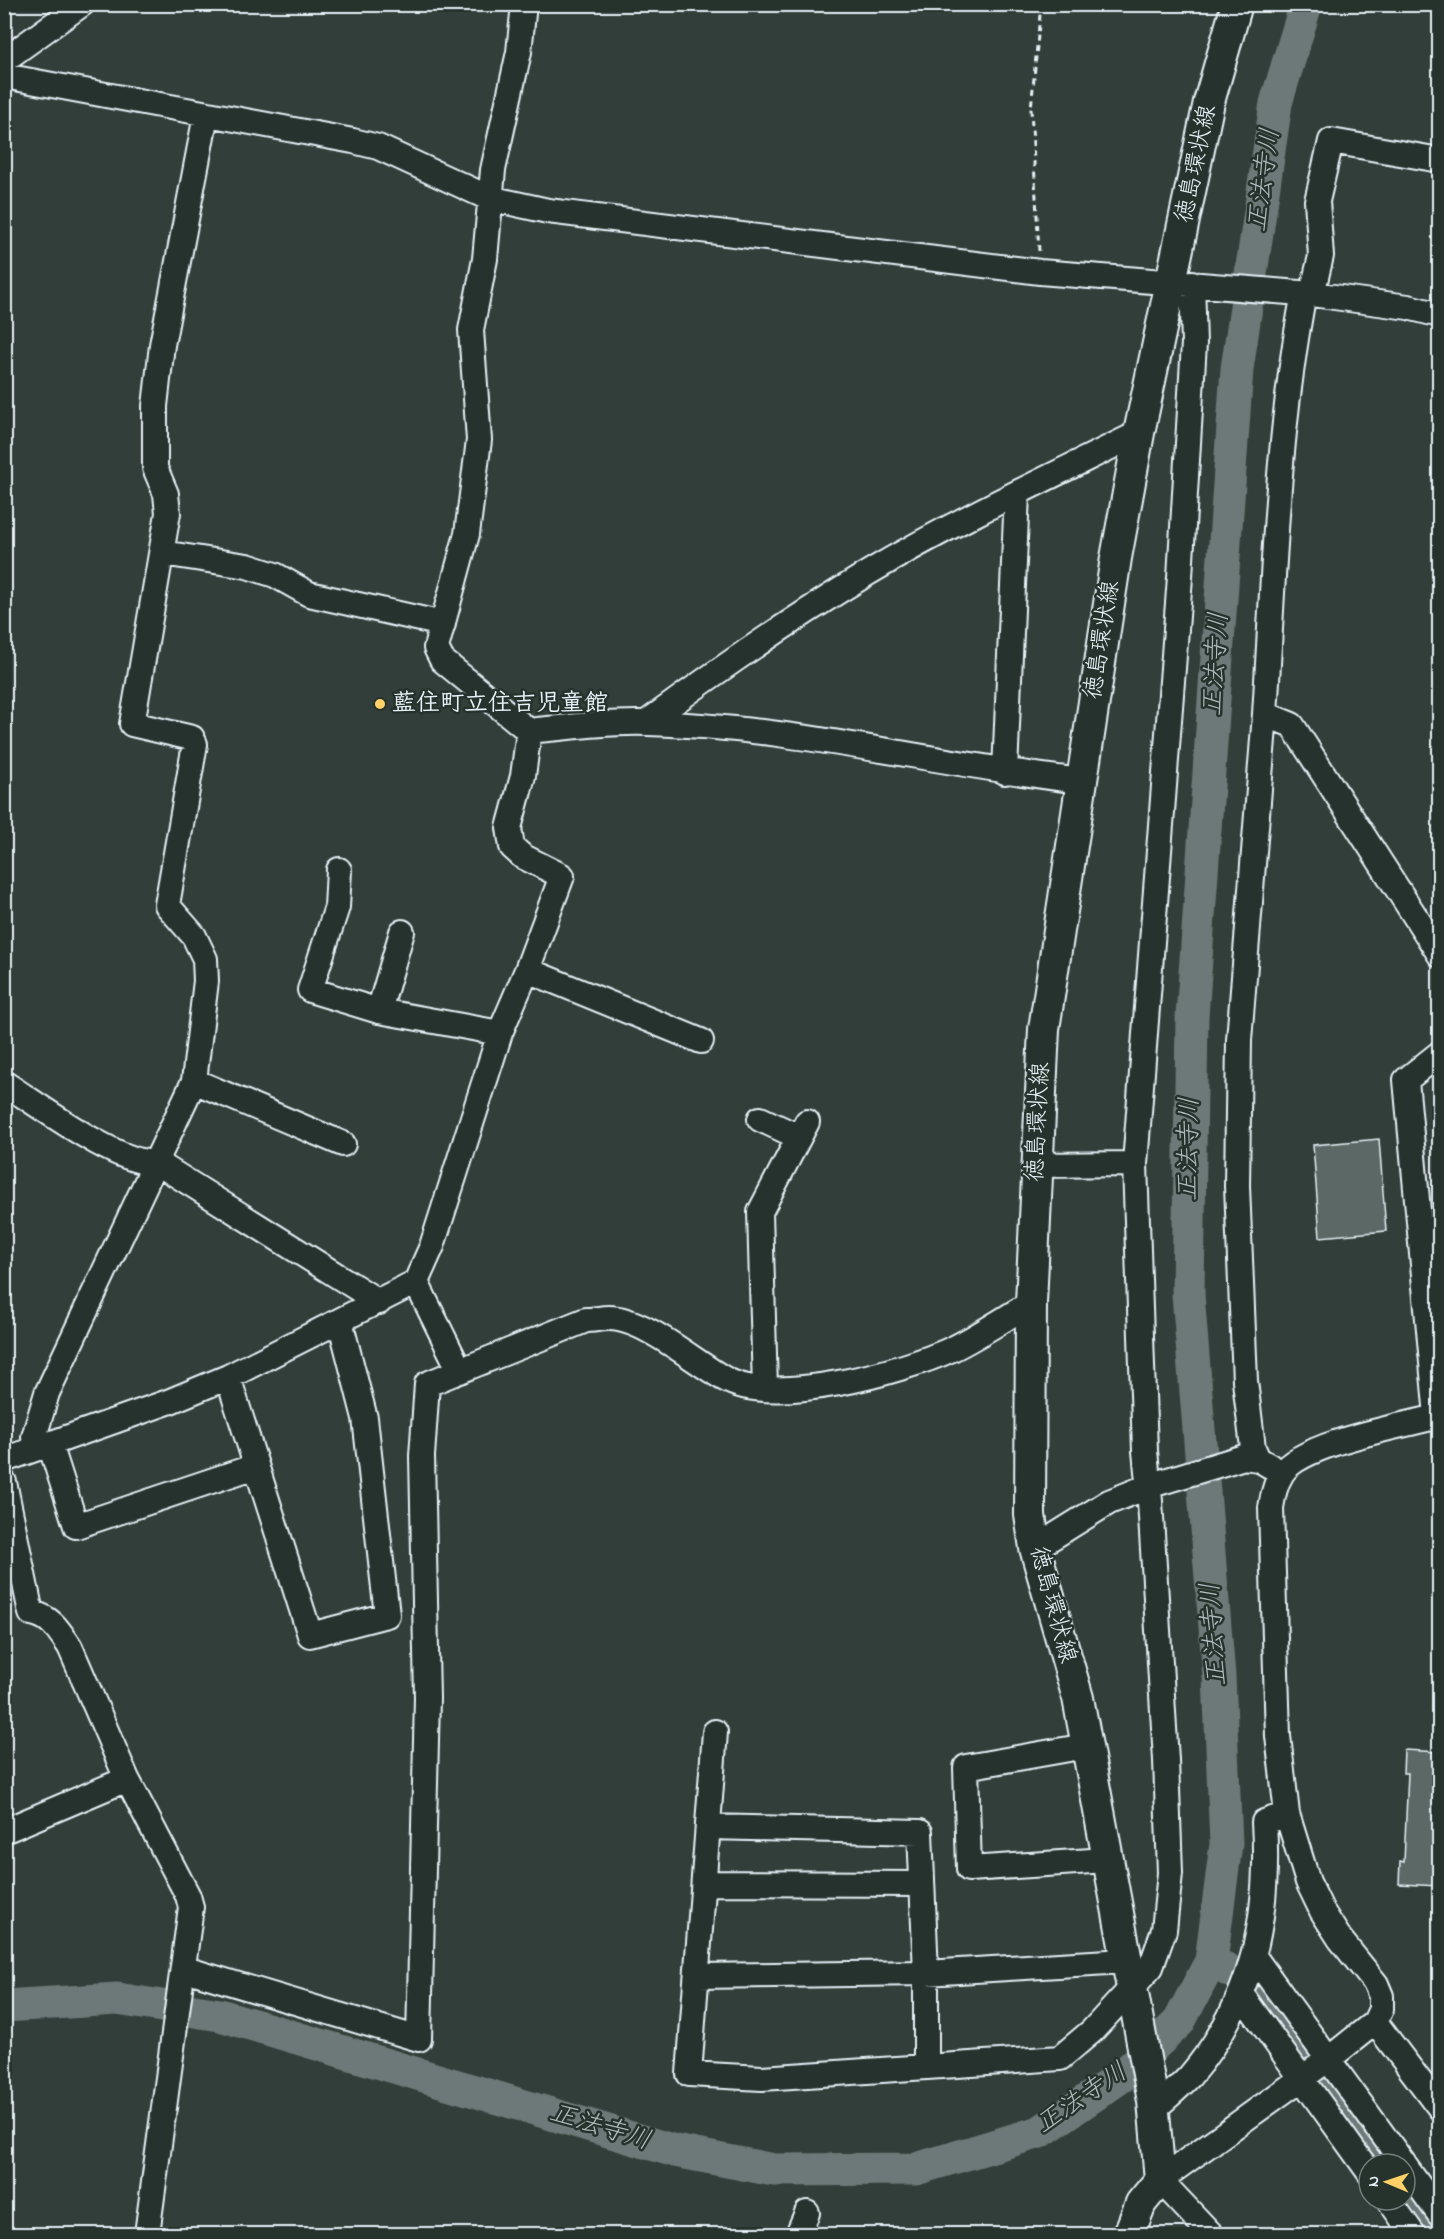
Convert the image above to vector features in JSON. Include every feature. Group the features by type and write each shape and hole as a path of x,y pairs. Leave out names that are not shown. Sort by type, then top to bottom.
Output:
{"main road":[{"name":"徳島環状線","path":"1160,2180 1153,2106 1078,1698 1035,1548 1030,1515 1031,1303 1044,1029 1081,781 1139,433 1189,283 1209,102 1237,4"},
{"path":"1128,2235 1141,2203 1160,2180"}],"street":[{"path":"4,60 82,4"},
{"path":"524,4 519,52 493,170 485,259 471,330 479,440 466,534 436,648 442,660 529,731 593,724 646,723 718,727 834,741 1005,772 1081,781"},
{"path":"4,76 378,147 489,198 548,211 1040,272 1303,293 1408,307 1440,315"},
{"path":"206,115 162,345 156,406 155,468 166,494 168,513 132,724 192,738 195,744 167,905 194,936 205,958 206,981 194,1081 47,1393 33,1437 43,1446 76,1526 256,1466"},
{"path":"1251,1458 1253,1448 1245,1381 1237,1186 1239,1040 1265,714 1282,446 1291,361 1303,293 1321,256 1317,201 1331,141 1440,160"},
{"path":"715,1732 699,1976 689,2074 762,2078 1060,2058 1092,2031 1130,1986 1151,1967 1164,1929 1170,1873 1153,1485 1144,1451 1135,1164 1180,578 1194,343 1189,283"},
{"path":"646,723 717,671 869,573 1017,493 1139,433"},
{"path":"1005,772 1017,493"},
{"path":"162,553 247,566 275,574 309,594 443,624"},
{"path":"1265,714 1292,725 1440,956"},
{"path":"4,1460 228,1377 416,1282 436,1235 500,1033 527,970 562,876 522,856 512,847 509,828 524,776 529,731"},
{"path":"339,870 337,907 310,990 379,1011 500,1033"},
{"path":"379,1011 402,932"},
{"path":"527,970 701,1041"},
{"path":"1211,2235 1160,2180 1376,2022 1381,2009 1381,1996 1376,1984 1340,1939 1322,1911 1308,1882 1287,1814 1278,1736 1272,1520 1275,1489 1282,1473 1296,1460 1316,1449 1438,1416 1406,1080 1440,1053"},
{"path":"194,1081 343,1144"},
{"path":"4,1083 115,1151 144,1164 156,1162 379,1302"},
{"path":"760,1119 803,1129 760,1212 765,1389"},
{"path":"1036,1165 1135,1164"},
{"path":"416,1282 460,1371"},
{"path":"184,1973 419,2039 427,1698 424,1432 427,1384 586,1320 610,1318 626,1321 669,1342 727,1380 765,1389 821,1388 951,1349 1031,1303"},
{"path":"228,1377 310,1635 387,1615 365,1418 340,1321"},
{"path":"1035,1548 1109,1502 1153,1485 1251,1458 1282,1473"},
{"path":"4,1482 31,1613 41,1614 58,1627 70,1647 127,1779 188,1896 191,1917 147,2235"},
{"path":"1086,1746 966,1767 969,1869 1107,1860"},
{"path":"4,1831 127,1779"},
{"path":"1153,2106 1188,2078 1203,2060 1242,1992 1253,1962 1264,1909 1264,1822 1287,1814"},
{"path":"709,1827 920,1832 926,1974 926,2067"},
{"path":"705,1883 922,1884"},
{"path":"1253,1962 1316,2068 1359,2152"},
{"path":"699,1976 926,1974 1130,1986"},
{"path":"1242,1992 1316,2068 1392,2152"},
{"path":"1376,2022 1440,2108"},
{"path":"1417,2183 1440,2216"},
{"path":"1397,2212 1413,2235"}],"path":[{"path":"1040,272 1031,109 1041,4"}],"building":[{"path":"1379,1139 1386,1231 1320,1237 1313,1145"},
{"path":"1404,1750 1440,1752 1440,1886 1399,1884 1400,1861 1404,1862 1408,1773 1403,1773"}],"waterway":[{"name":"正法寺川","path":"4,2006 117,1999 220,2015 675,2151 774,2170 916,2169 1040,2132 1122,2076 1179,2022 1211,1961 1226,1844 1219,1676 1188,1294 1192,1017 1237,369 1276,103 1306,4"},
{"path":"1211,1961 1260,1987 1375,2152"},
{"path":"1417,2212 1432,2234"}],"place":[{"name":"藍住町立住吉児童館","path":"380,704"}]}
